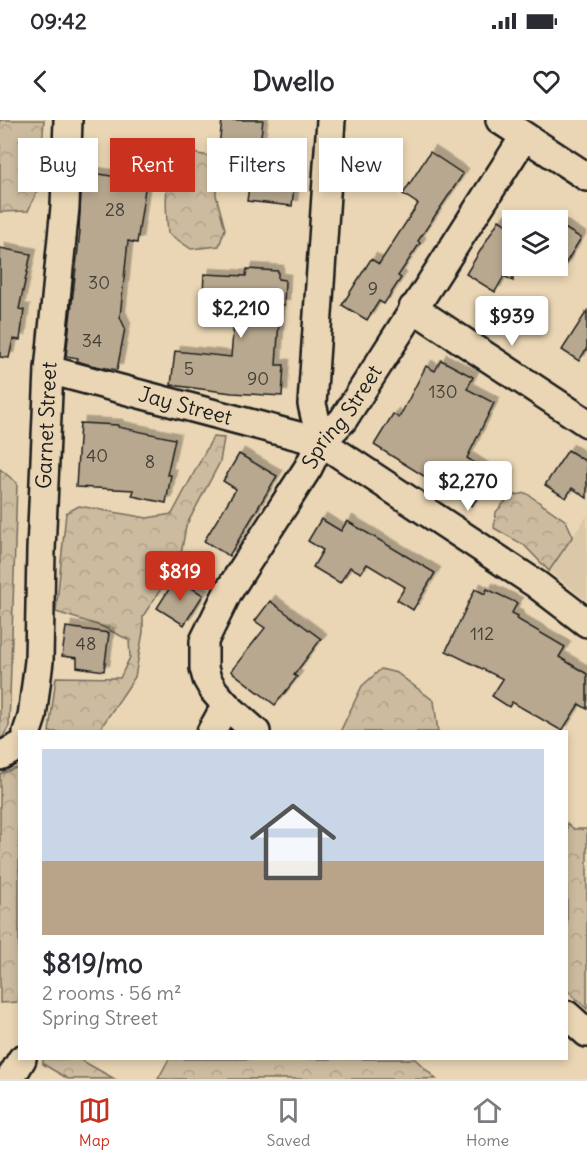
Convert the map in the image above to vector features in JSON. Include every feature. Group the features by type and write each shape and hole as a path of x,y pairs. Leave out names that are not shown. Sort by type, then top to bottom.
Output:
{"street":[{"name":"Garnet Street","path":"28,730 32,717 39,661 41,550 49,370 64,207 68,120"},
{"path":"321,442 312,404 331,120"},
{"path":"500,120 587,177"},
{"name":"Spring Street","path":"254,730 226,705 207,679 204,668 204,641 207,632 228,592 308,468 321,442 343,420 524,137"},
{"path":"413,308 587,423"},
{"name":"Jay Street","path":"49,370 321,442 536,585 587,623"},
{"path":"212,730 226,705"},
{"path":"0,756 18,748"},
{"path":"568,1016 587,1033"},
{"path":"10,1079 21,1060"}],"shaded area":[{"path":"587,516 587,601 549,571"}],"green space":[{"path":"0,120 44,120 43,138 18,138 18,192 37,192 28,211 0,212"},
{"path":"195,154 207,156 207,192 216,192 225,229 219,246 191,249 168,233 166,192 195,192"},
{"path":"213,437 224,438 220,462 186,526 180,560 143,616 143,632 135,677 99,730 49,730 56,677 120,678 130,657 129,640 101,626 56,612 66,513 79,506 147,518 172,514"},
{"path":"0,469 17,483 9,726 0,742"},
{"path":"526,493 566,521 573,536 549,571 524,545 494,528 496,512 510,496"},
{"path":"381,669 397,673 434,701 438,730 341,730 362,686"},
{"path":"18,767 18,1002 0,1003 0,774"},
{"path":"568,824 574,829 587,829 587,1009 568,991"},
{"path":"43,1060 81,1060 115,1079 68,1079 43,1064"},
{"path":"168,1060 416,1060 436,1079 158,1079"}],"building":[{"path":"222,120 263,120 261,138 220,138"},
{"path":"430,152 463,174 418,241 420,243 398,276 401,278 384,304 379,301 367,320 342,305 371,259 379,264 418,204 403,194"},
{"path":"98,174 110,176 110,192 145,192 137,243 128,241 120,317 125,328 117,370 90,365 77,361 78,358 66,356 81,192 98,192"},
{"path":"248,192 293,192 292,206 247,201"},
{"path":"499,220 502,222 502,276 504,276 495,292 466,274"},
{"path":"568,230 581,238 568,259"},
{"path":"0,248 31,254 19,309 24,310 20,340 13,339 9,358 0,357"},
{"path":"247,269 278,271 278,279 285,280 284,305 280,305 276,365 284,365 282,396 232,393 171,385 175,351 231,357 235,308 229,308 230,296 203,294 204,274 246,276"},
{"path":"587,311 587,348 579,361 562,350"},
{"path":"441,360 473,377 467,389 494,403 467,458 493,475 472,506 374,445 393,414 399,418 426,366 435,371"},
{"path":"80,423 118,425 118,427 175,439 167,475 171,475 166,503 132,496 134,490 76,487"},
{"path":"568,450 587,462 587,498 572,488 566,498 545,485"},
{"path":"239,454 277,476 229,556 204,541 236,489 223,481"},
{"path":"321,519 341,531 347,521 435,573 413,610 397,600 405,587 367,564 361,573 350,567 340,583 313,567 323,550 308,541"},
{"path":"176,578 203,595 184,625 157,608"},
{"path":"475,589 485,594 487,589 517,603 512,613 518,616 517,619 565,647 559,657 587,674 587,709 579,704 563,730 560,730 512,702 509,707 492,696 503,679 446,651"},
{"path":"270,601 321,639 294,675 297,677 275,705 231,671 265,628 255,621"},
{"path":"66,627 109,633 104,671 77,667 77,658 62,656"}]}
